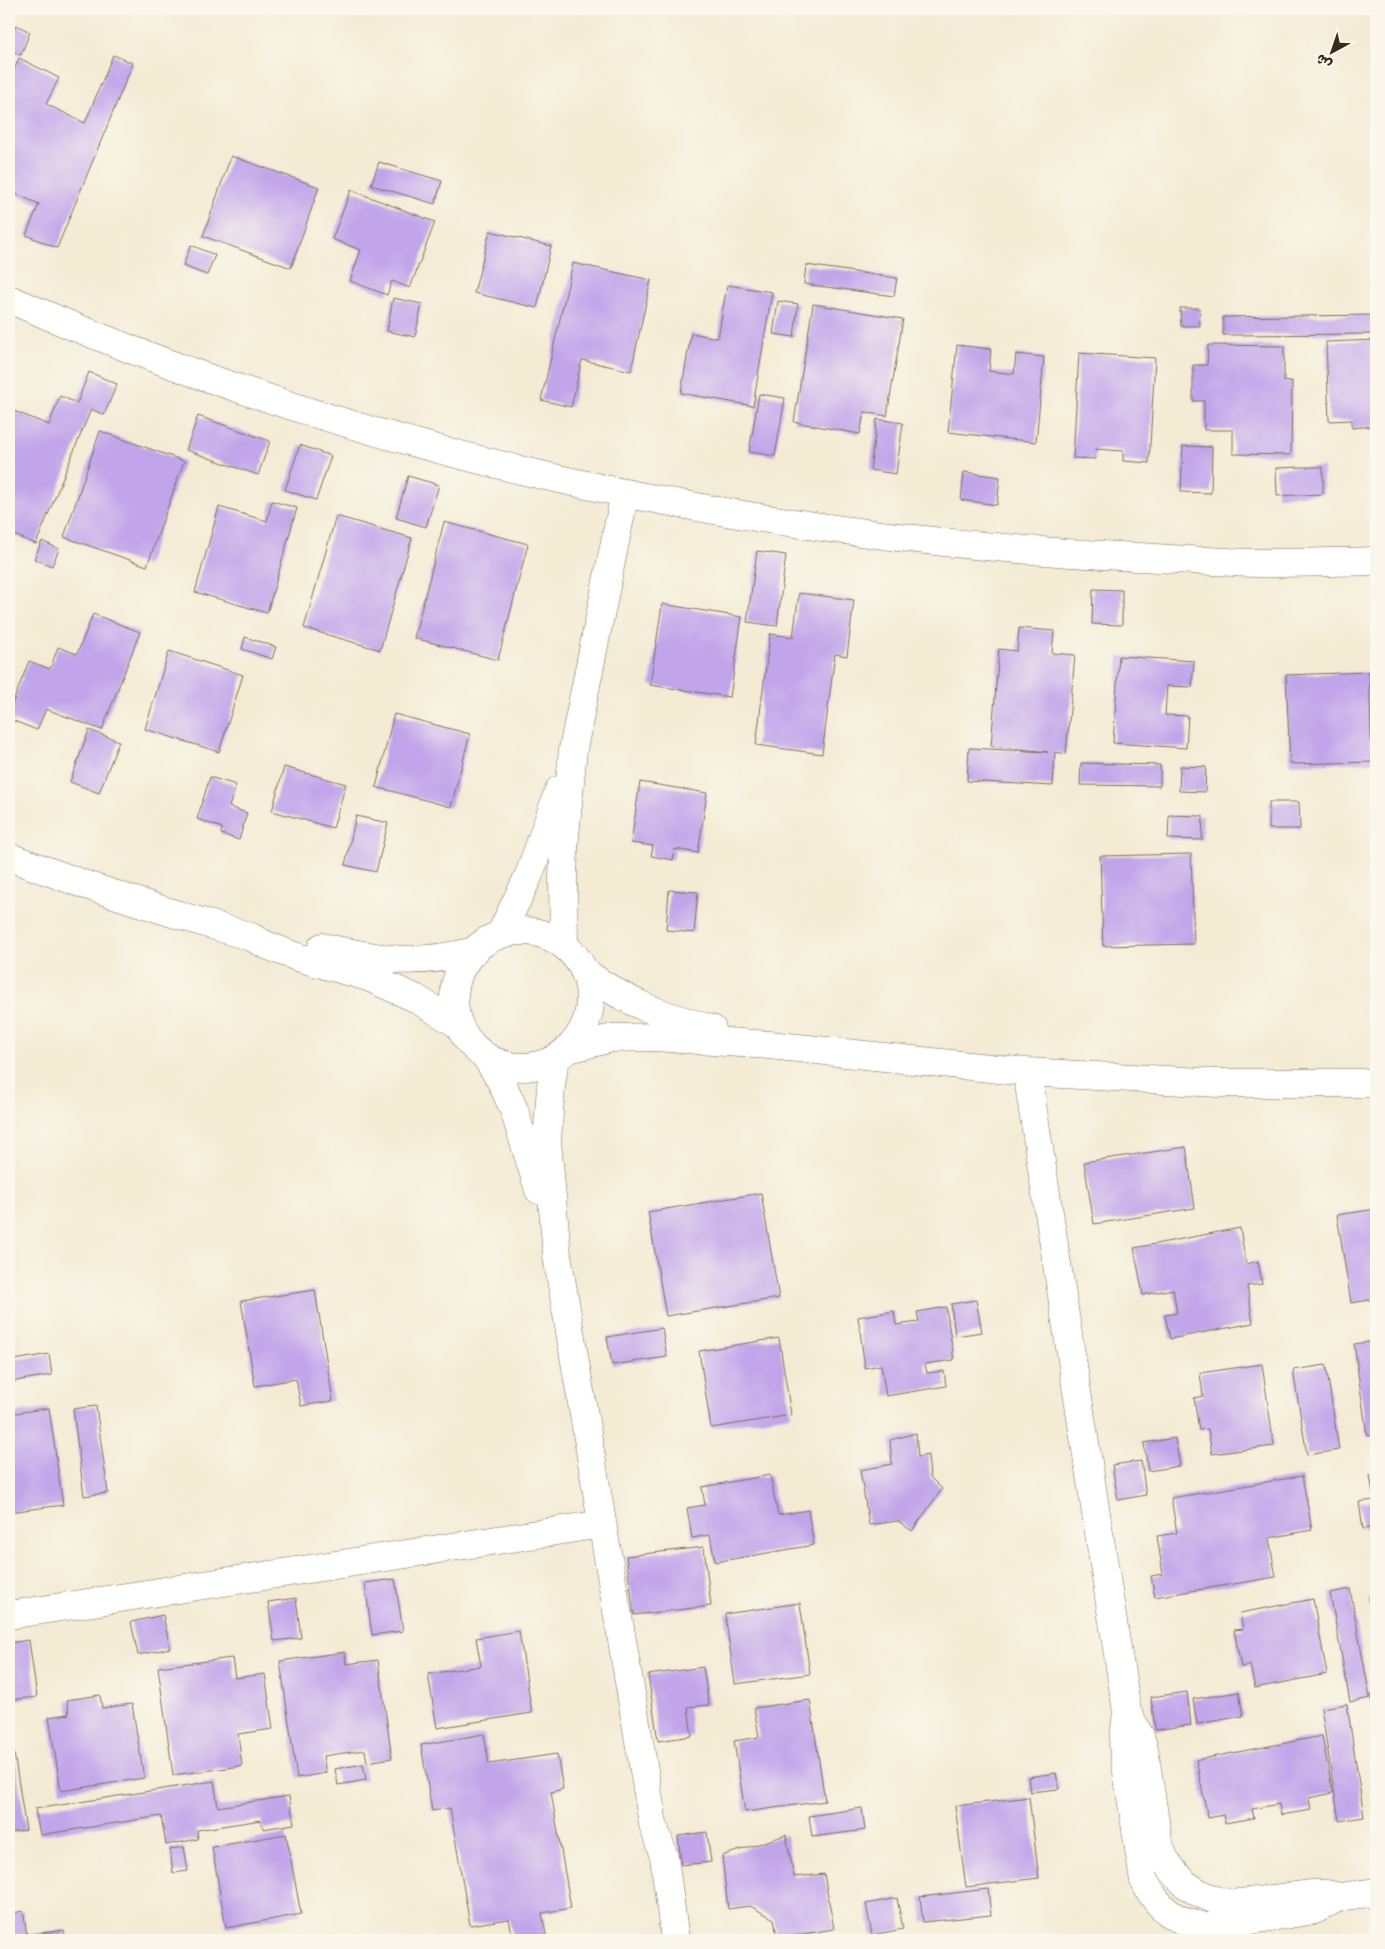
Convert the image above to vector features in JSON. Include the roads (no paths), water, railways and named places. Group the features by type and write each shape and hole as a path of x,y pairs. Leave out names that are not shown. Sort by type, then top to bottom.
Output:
{"street":[{"path":"9,299 88,334 220,382 353,425 488,462 625,494 764,519 934,542 1062,553 1256,563 1376,561"},
{"path":"564,946 564,864 573,749 625,494"},
{"path":"500,934 529,875 573,749"},
{"path":"9,857 141,903 251,937 297,957 368,977 415,998 459,1025"},
{"path":"557,1256 517,1117 502,1083 486,1057 465,1036 459,1025 454,992 465,962 475,950 500,934 517,931 534,932 550,937 564,946 585,972 621,996 661,1015 769,1045"},
{"path":"251,937 283,939 371,958 397,961 432,960 475,950"},
{"path":"585,972 590,988 589,1013 580,1036 562,1054 551,1086 547,1141 557,1256 653,1824 664,1857 675,1940"},
{"path":"486,1057 499,1064 528,1067 542,1065 562,1054 612,1038 634,1036 769,1045 1027,1072 1218,1083 1376,1083"},
{"path":"1027,1072 1127,1712 1137,1730 1144,1749 1158,1841 1164,1858 1174,1872 1199,1893 1215,1900 1232,1904 1312,1894 1326,1894 1339,1897 1376,1892"},
{"path":"9,1615 602,1524"},
{"path":"653,1824 650,1858 657,1930 656,1940"}]}
